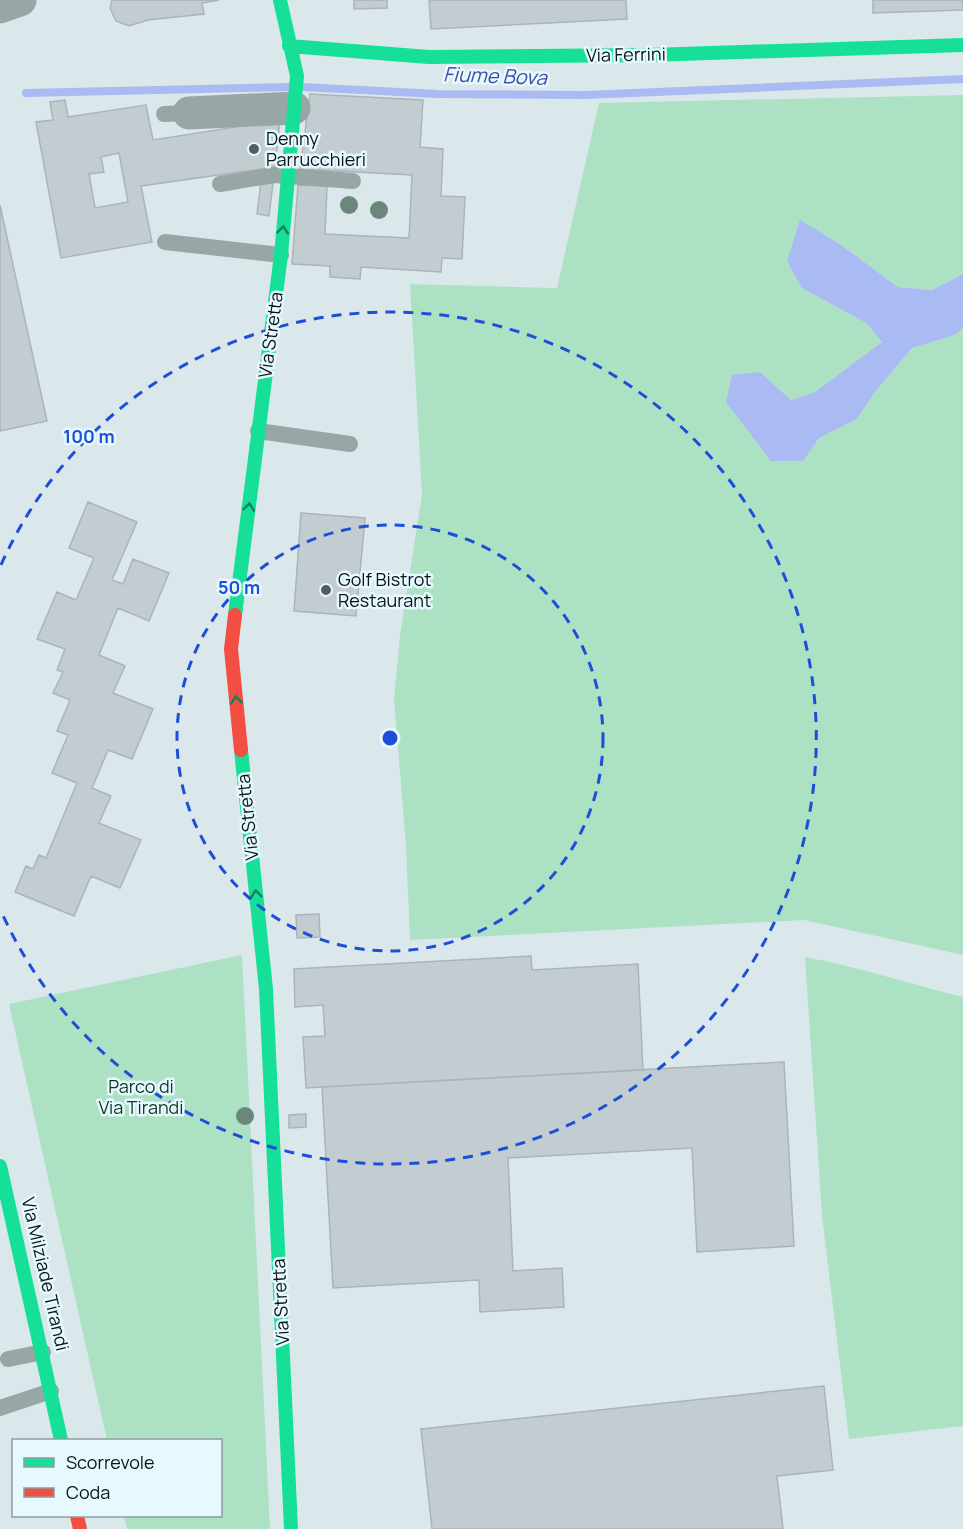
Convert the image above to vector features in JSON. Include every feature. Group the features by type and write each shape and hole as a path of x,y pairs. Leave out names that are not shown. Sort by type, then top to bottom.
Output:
{"street":[{"path":"0,7 20,0"},
{"name":"Via Stretta","path":"280,0 297,76 281,255 231,649 266,989 291,1529"},
{"name":"Via Ferrini","path":"289,46 429,57 649,55 963,45"},
{"path":"177,114 294,108"},
{"name":"Via Milziade Tirandi","path":"0,1166 62,1439"}],"lane":[{"path":"220,184 255,176 353,181"},
{"path":"165,242 281,255"},
{"path":"258,432 350,444"},
{"path":"8,1359 42,1352"},
{"path":"0,1407 51,1391"}],"green space":[{"path":"963,95 963,274 932,290 898,287 841,245 802,288 866,323 882,342 815,392 791,400 760,372 802,461 819,438 857,419 874,393 912,348 955,335 963,328 963,955 804,920 410,940 406,846 394,699 400,636 422,494 410,284 557,288 599,103"},
{"name":"Parco di Via Tirandi","path":"242,955 270,1529 127,1529 124,1517 222,1517 222,1439 107,1439 9,1004"},
{"path":"805,957 963,997 963,1426 849,1439 822,1216"}],"water":[{"path":"800,220 841,245 898,287 932,290 963,274 963,328 955,335 912,348 874,393 857,419 819,438 803,461 771,461 726,402 732,375 760,372 791,400 815,392 882,342 866,323 802,288 787,261"}],"building":[{"path":"112,0 219,0 202,3 204,14 148,20 129,26 116,21 110,8"},
{"path":"354,0 387,0 387,8 354,9"},
{"path":"429,0 626,0 627,19 431,29"},
{"path":"873,0 963,0 963,10 873,13"},
{"path":"310,94 423,100 420,147 443,149 441,196 465,197 462,259 442,258 441,272 361,267 360,279 330,277 330,266 292,264 298,185 327,186 325,234 409,238 412,175 300,169"},
{"path":"65,100 68,117 146,105 153,140 280,120 275,167 141,186 152,242 61,258 36,122 53,120 50,102","holes":["119,153 128,202 95,208 89,174 104,172 101,157"]},
{"path":"261,182 273,183 269,216 257,214"},
{"path":"0,205 47,421 0,431"},
{"path":"88,502 137,522 112,580 123,584 133,559 169,573 149,621 118,608 99,655 125,666 113,693 153,709 132,759 108,750 92,788 111,796 99,823 141,840 120,888 91,876 74,916 15,892 26,866 33,869 39,855 46,858 77,783 52,773 68,735 57,731 70,700 53,693 63,672 57,670 65,649 37,639 57,592 76,600 94,558 69,548"},
{"path":"301,513 365,518 356,616 294,611"},
{"path":"319,914 320,937 297,938 296,915"},
{"path":"531,956 532,970 638,964 643,1070 306,1088 303,1037 325,1036 323,1005 295,1007 294,969"},
{"path":"784,1062 794,1246 697,1252 692,1148 508,1158 513,1271 562,1268 564,1307 480,1312 479,1280 333,1288 322,1087"},
{"path":"306,1114 306,1127 289,1128 289,1115"},
{"path":"824,1386 833,1470 777,1476 783,1529 432,1529 421,1429"}],"waterway":[{"name":"Fiume Bova","path":"303,87 437,94 585,95 963,79"},
{"name":"Fiume Bova","path":"26,93 290,87"}],"traffic: fast":[{"path":"235,615 281,255 297,76 280,0"},
{"path":"289,46 429,57 649,55 963,45"},
{"path":"241,750 266,989 291,1529"},
{"path":"0,1166 61,1439"}],"traffic: jam":[{"path":"235,615 231,649 241,750"},
{"path":"77,1517 80,1529"}],"place":[{"name":"Denny Parrucchieri","path":"254,149"},
{"name":"Golf Bistrot Restaurant","path":"326,590"}]}
